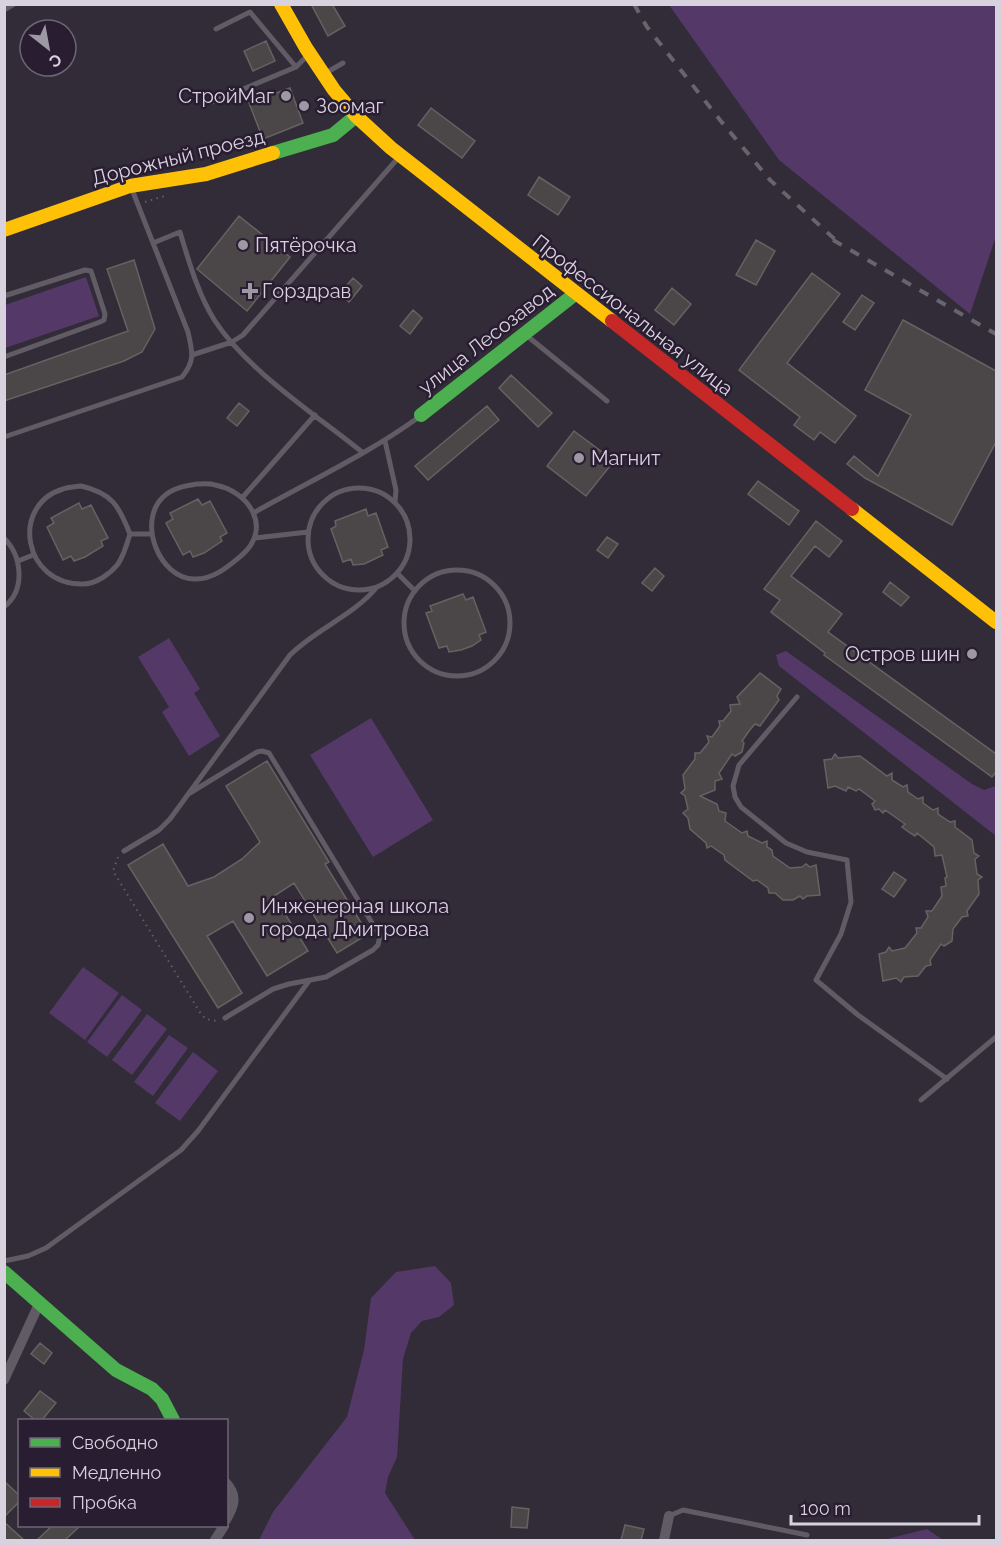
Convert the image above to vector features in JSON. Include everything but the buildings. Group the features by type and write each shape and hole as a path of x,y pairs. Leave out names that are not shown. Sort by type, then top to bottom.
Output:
{"main road":[{"name":"Профессиональная улица","path":"281,4 323,74 356,116 400,156 996,622"},
{"name":"Дорожный проезд","path":"4,230 130,186 206,174 333,135 356,116"},
{"name":"улица Лесозавод","path":"421,415 575,294"},
{"path":"4,1272 116,1370 152,1389 162,1399 172,1419"}],"street":[{"path":"4,1380 39,1304"},
{"path":"228,1486 234,1495 235,1505 228,1517"},
{"path":"664,1540 669,1516"},
{"path":"215,1540 223,1527"}],"lane":[{"path":"4,10 14,4"},
{"path":"216,29 250,12 296,67"},
{"path":"212,102 296,67 309,54"},
{"path":"323,74 343,63"},
{"path":"192,355 232,342 243,335 400,156"},
{"path":"4,437 182,376 190,367 192,355 188,332 130,186"},
{"path":"153,243 180,232 201,294 216,321 232,342 270,380 362,452"},
{"path":"4,296 85,270 91,271 105,314 104,320 100,322 4,357"},
{"path":"525,334 607,401"},
{"path":"243,498 315,415"},
{"path":"255,512 386,441 421,415"},
{"path":"386,441 396,490 395,502"},
{"path":"196,484 215,484 243,498 255,512 257,526 255,538 249,549 225,569 208,578 195,580 182,577 161,558 154,543 151,525 153,512 161,498 175,488 196,484"},
{"path":"81,486 96,490 110,498 120,510 130,534 117,566 103,578 88,584 71,584 56,579 42,569 33,555 29,536 31,522 38,507 49,496 62,489 81,486"},
{"path":"124,851 165,825 290,655 308,639 360,604 398,573 408,557 411,541 405,516 395,502 378,491 358,487 335,493 317,508 309,524 307,543 311,560 324,578 340,588 357,591 378,587"},
{"path":"255,538 308,532"},
{"path":"130,534 152,534"},
{"path":"4,538 12,546 18,561 19,583 8,604 4,607"},
{"path":"18,561 33,555"},
{"path":"447,570 469,571 492,582 505,599 510,623 504,648 483,670 465,675 448,675 430,669 410,648 404,623 408,601 415,591 430,577 447,570"},
{"path":"398,573 415,591"},
{"path":"797,698 740,765 733,786 735,797 741,807 786,843 807,852 846,860 851,902 841,934 816,980 858,1015 947,1079"},
{"path":"190,793 257,752 266,751 380,936 378,945 373,950 331,976 279,986 225,1018"},
{"path":"4,1261 20,1258 46,1248 181,1150 198,1131 309,981"},
{"path":"921,1100 996,1037"},
{"path":"669,1516 683,1510 807,1535"}],"path":[{"path":"603,287 642,317"},
{"path":"124,851 116,859 113,871 201,1014 213,1022 225,1018"}],"shaded area":[{"path":"669,5 996,5 996,236 970,314 779,160"},
{"path":"86,277 99,316 5,348 5,305"},
{"path":"169,638 200,689 194,693 220,736 189,756 162,712 169,707 138,657"},
{"path":"786,651 972,784 984,790 996,786 996,836 779,666 776,655"},
{"path":"371,718 433,820 373,857 310,755"},
{"path":"83,967 119,993 85,1040 49,1013"},
{"path":"122,995 142,1010 107,1057 87,1042"},
{"path":"147,1014 167,1029 132,1075 112,1060"},
{"path":"169,1035 188,1048 153,1096 134,1082"},
{"path":"193,1052 218,1071 180,1121 155,1103"},
{"path":"435,1266 451,1283 454,1305 439,1317 422,1321 411,1333 403,1359 397,1457 388,1477 385,1493 415,1540 259,1540 273,1512 347,1417 364,1350 371,1298 396,1272"},
{"path":"927,1529 943,1540 885,1540 891,1538"}],"railway":[{"path":"634,4 647,27 770,180 840,244"},
{"path":"833,240 996,334"}],"traffic: fast":[{"path":"273,153 333,135 356,116"},
{"path":"421,415 575,294"},
{"path":"4,1272 116,1370 152,1389 162,1399 172,1419"}],"traffic: slow":[{"path":"281,4 306,48 334,90 356,116 391,148 612,321"},
{"path":"4,230 130,186 206,174 273,153"},
{"path":"852,509 996,622"}],"traffic: jam":[{"path":"612,321 852,509"}],"place":[{"name":"СтройМаг","path":"286,96"},
{"name":"Зоомаг","path":"304,106"},
{"name":"Пятёрочка","path":"243,245"},
{"name":"Горздрав","path":"250,291"},
{"name":"Магнит","path":"579,458"},
{"name":"Остров шин","path":"972,654"},
{"name":"Инженерная школа города Дмитрова","path":"249,918"}]}
